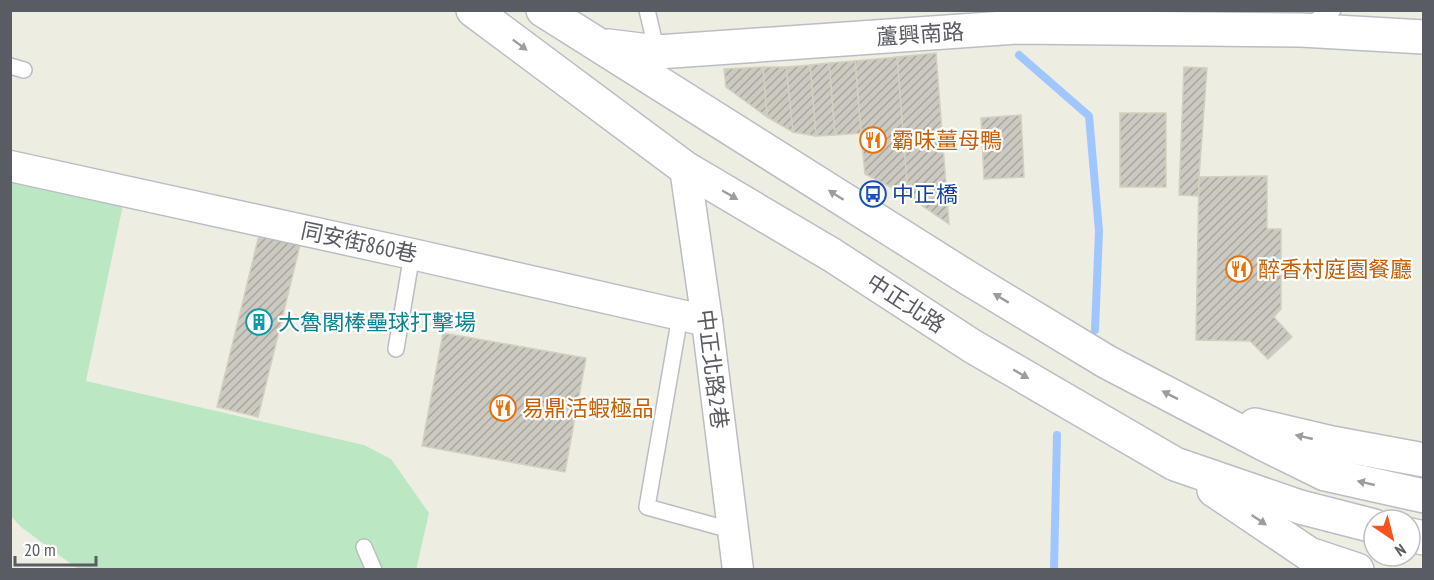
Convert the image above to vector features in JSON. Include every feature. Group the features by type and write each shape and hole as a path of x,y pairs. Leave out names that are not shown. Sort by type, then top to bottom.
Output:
{"street":[{"name":"中正北路","path":"473,10 685,168 832,255 972,346 1175,464 1300,507 1362,523"},
{"path":"543,10 968,278 1107,362 1325,474 1424,496"},
{"name":"蘆興南路","path":"597,44 657,52 1019,27 1300,30 1424,37"},
{"name":"同安街860巷","path":"10,166 412,254 693,319"},
{"name":"中正北路2巷","path":"685,168 693,319 734,531 738,570"},
{"path":"1207,414 1332,443 1424,460"},
{"path":"1175,464 1309,554 1357,570"}],"lane":[{"path":"647,10 657,52"},
{"path":"1300,30 1333,10"},
{"path":"396,349 412,254"},
{"path":"693,319 647,507 734,531"},
{"path":"364,547 374,570"}],"green space":[{"path":"11,178 124,200 86,381 364,445 391,459 429,513 416,570 78,569 21,527 11,516"}],"building":[{"path":"936,53 949,224 908,196 897,57"},
{"path":"897,57 908,196 865,174 855,61"},
{"path":"855,61 861,133 835,135 829,63"},
{"path":"829,63 835,135 816,136 810,65"},
{"path":"810,65 816,136 793,132 786,67"},
{"path":"763,67 786,67 793,132 767,117"},
{"path":"763,67 767,117 726,87 724,69"},
{"path":"1184,67 1207,68 1199,196 1179,195"},
{"path":"1120,113 1166,113 1166,187 1120,187"},
{"path":"1021,115 1024,177 984,179 981,118"},
{"name":"醉香村庭園餐廳","path":"1267,176 1267,229 1281,229 1281,309 1274,317 1292,337 1268,359 1250,341 1196,340 1199,177"},
{"name":"大魯閣棒壘球打擊場","path":"261,227 302,237 258,417 217,407"},
{"name":"易鼎活蝦極品","path":"443,333 586,358 565,472 422,446"}],"waterway":[{"path":"1019,55 1089,116 1099,231 1095,330"},
{"path":"1054,570 1057,435"}],"place":[{"name":"霸味薑母鴨","path":"873,140"},
{"name":"中正橋","path":"873,194"},
{"name":"醉香村庭園餐廳","path":"1239,269"},
{"name":"大魯閣棒壘球打擊場","path":"259,322"},
{"name":"易鼎活蝦極品","path":"503,408"}]}
